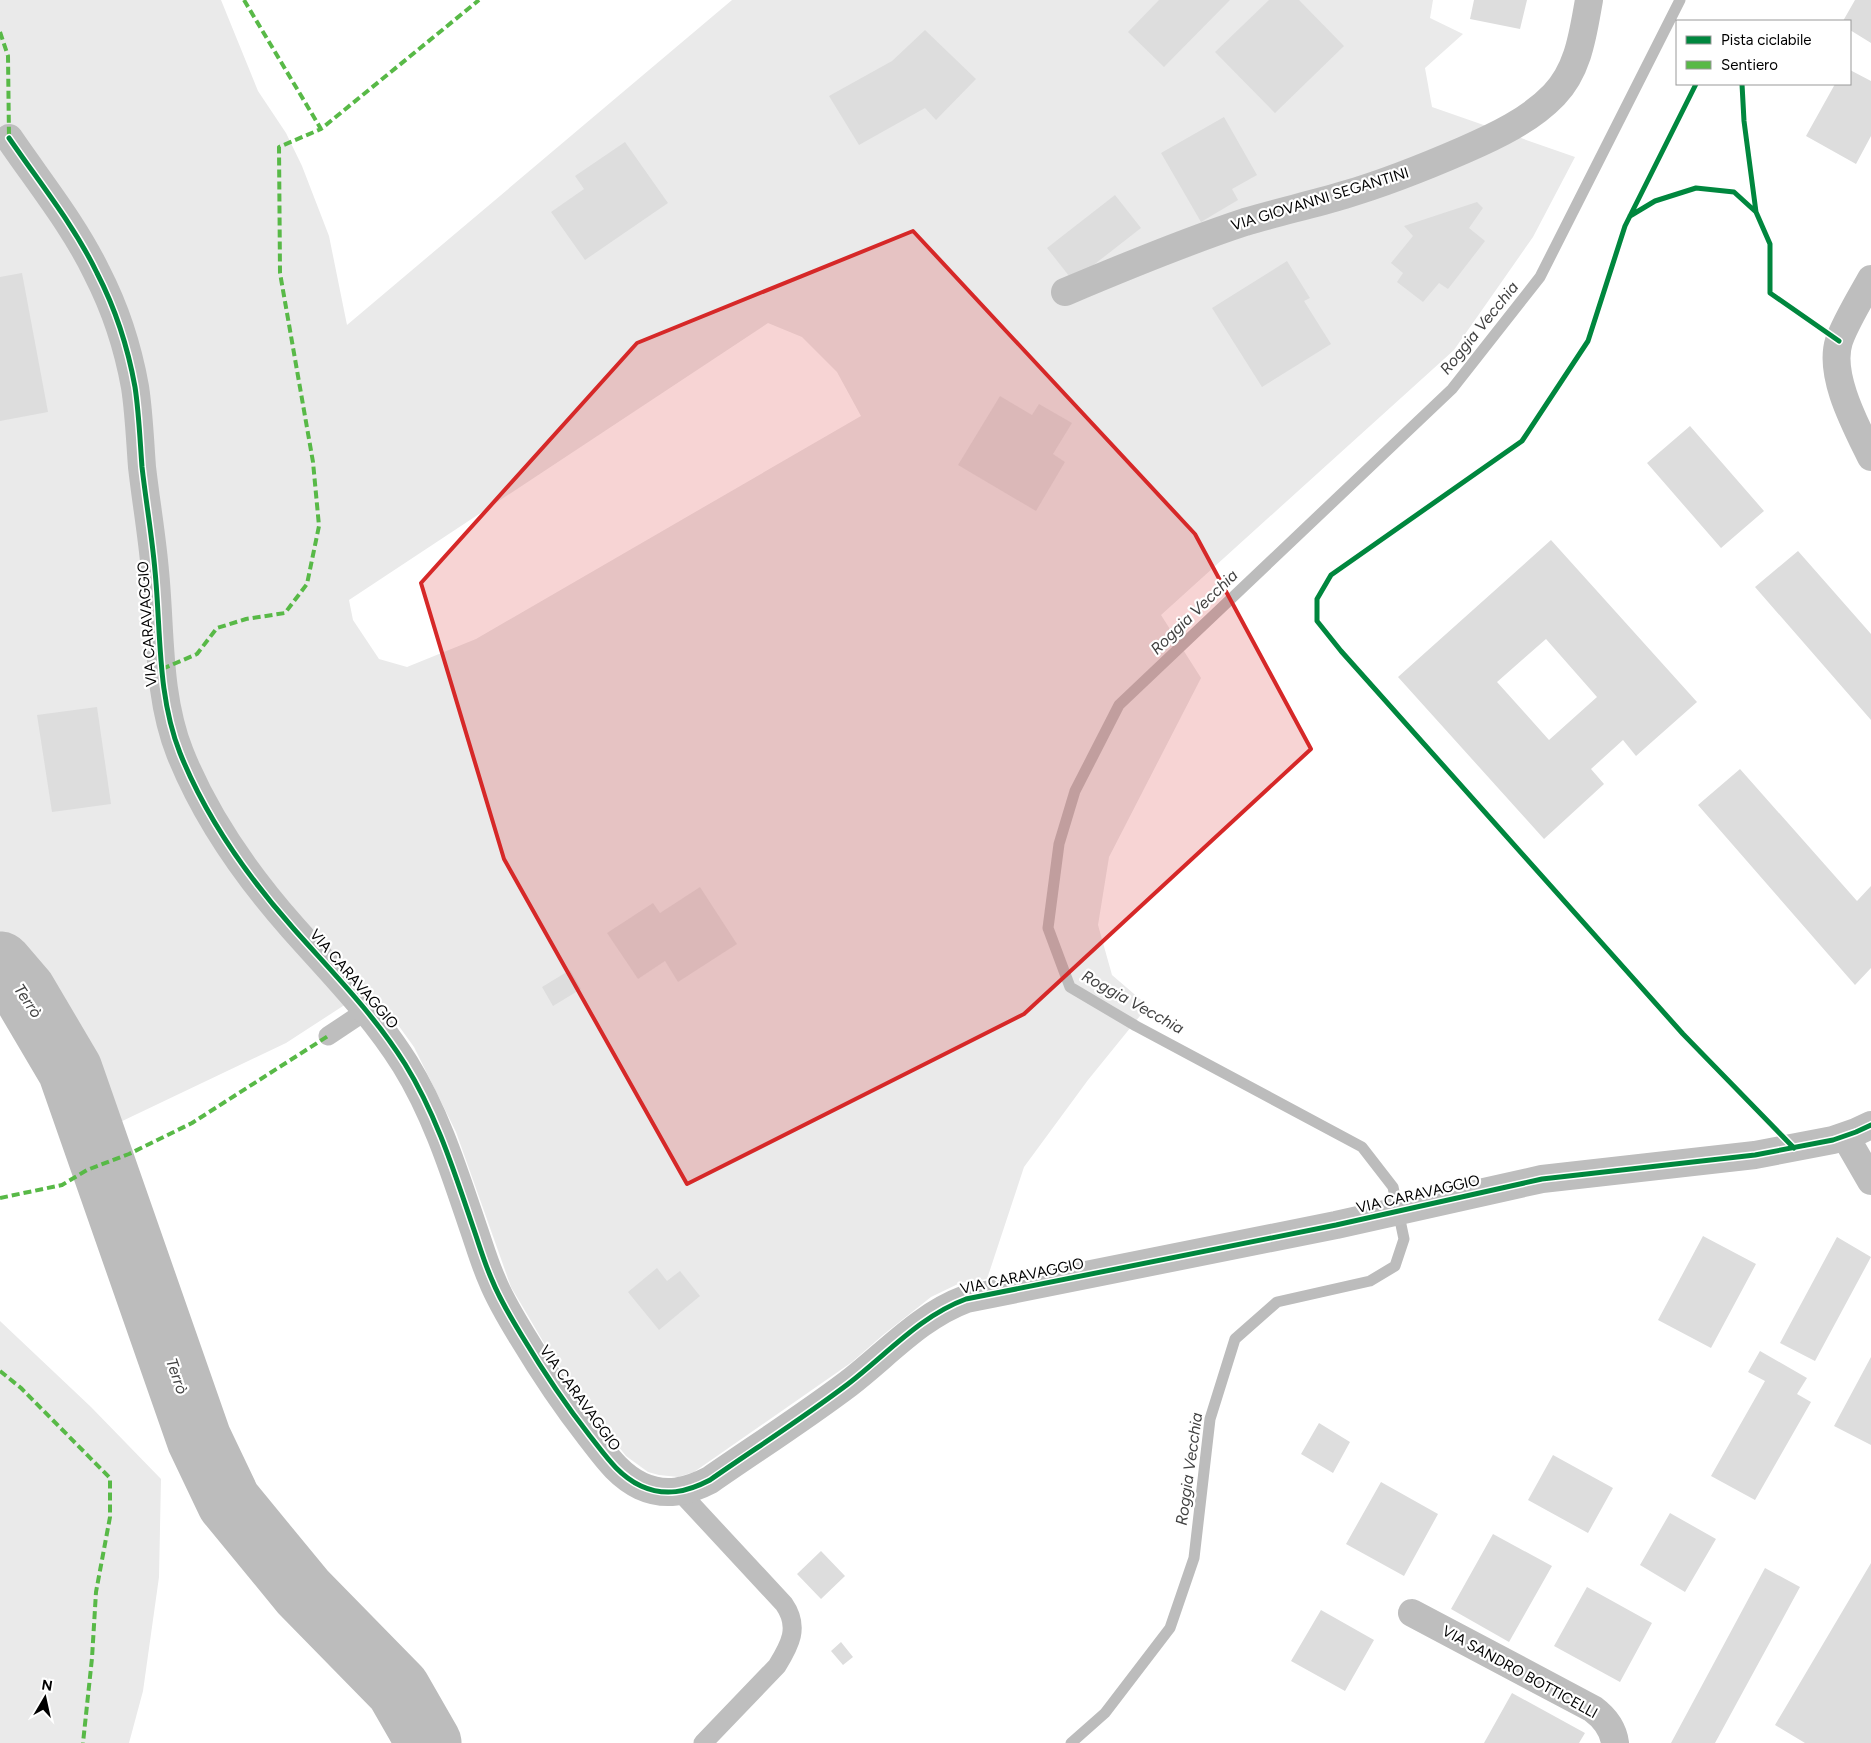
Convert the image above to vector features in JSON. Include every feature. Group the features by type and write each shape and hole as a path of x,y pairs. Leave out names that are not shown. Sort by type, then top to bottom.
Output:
{"street":[{"name":"VIA GIOVANNI SEGANTINI","path":"1065,292 1209,234 1268,215 1344,196 1401,176 1499,134 1534,112 1555,94 1565,82 1578,51 1589,0"},
{"name":"VIA CARAVAGGIO","path":"9,138 74,233 95,268 111,304 127,354 136,391 142,467 154,554 165,700 180,753 208,810 242,864 294,930 367,1010 408,1069 429,1111 453,1167 491,1280 505,1308 548,1379 578,1422 622,1474 650,1490 680,1492 691,1490 710,1480 846,1385 924,1321 952,1304 979,1296 1379,1216 1542,1179 1755,1155 1802,1147 1845,1136 1871,1125"},
{"path":"1871,280 1839,341 1837,367 1842,391 1871,457"},
{"path":"1845,1136 1871,1181"},
{"name":"VIA SANDRO BOTTICELLI","path":"1412,1613 1593,1709 1608,1722 1612,1730 1614,1743"}],"lane":[{"path":"328,1036 367,1010"},
{"path":"680,1492 784,1604 790,1613 792,1625 792,1637 786,1652 777,1666 703,1743"}],"highlighted area":[{"path":"913,231 1195,534 1311,749 1024,1014 687,1184 504,859 421,583 637,343"}],"shaded area":[{"path":"0,0 221,0 258,91 286,133 302,166 329,236 347,325 732,0 1433,0 1430,18 1463,34 1425,68 1432,107 1575,157 1533,237 1454,350 1161,615 1201,678 1109,857 1098,925 1112,975 1148,1006 1088,1080 1024,1167 987,1279 960,1283 931,1297 852,1362 694,1472 678,1477 648,1472 626,1456 577,1394 511,1287 456,1132 414,1047 380,1000 363,993 286,1043 116,1124 73,1040 17,958 0,957","holes":["768,323 802,337 837,372 861,416 476,639 407,667 379,659 353,620 349,600"]},
{"path":"0,1321 91,1407 161,1479 159,1577 143,1691 129,1743 0,1743"}],"building":[{"path":"1159,0 1230,0 1164,67 1128,32"},
{"path":"1269,0 1299,0 1344,46 1275,113 1215,52"},
{"path":"1474,0 1527,0 1520,29 1470,19"},
{"path":"1855,0 1871,0 1871,43 1851,31 1851,20 1844,20"},
{"path":"925,30 976,79 936,120 925,108 859,145 829,96 892,61"},
{"path":"1851,71 1871,81 1871,136 1856,164 1806,136 1834,85 1851,85"},
{"path":"1224,117 1257,175 1232,189 1238,200 1201,222 1161,153"},
{"path":"625,142 668,203 585,260 551,212 584,189 575,176"},
{"path":"1115,195 1141,228 1073,281 1047,248"},
{"path":"1477,202 1483,208 1469,228 1485,241 1448,289 1439,283 1423,302 1397,282 1403,273 1391,263 1413,236 1404,226"},
{"path":"1287,261 1310,298 1304,301 1331,344 1262,387 1212,308"},
{"path":"22,273 48,412 0,421 0,277"},
{"path":"1000,396 1032,415 1039,404 1072,423 1053,454 1065,462 1036,511 958,465"},
{"path":"1690,426 1764,511 1721,548 1647,463"},
{"path":"1551,540 1697,702 1636,756 1623,740 1591,769 1604,784 1544,839 1398,677","holes":["1546,639 1597,697 1549,740 1497,682"]},
{"path":"1798,551 1871,634 1871,720 1755,587"},
{"path":"97,707 111,804 52,812 37,715"},
{"path":"1740,769 1857,901 1871,886 1871,968 1855,985 1698,805"},
{"path":"700,887 737,944 678,982 665,961 638,979 607,933 653,903 660,913"},
{"path":"570,970 581,989 553,1006 542,987"},
{"path":"1703,1236 1756,1264 1711,1348 1658,1320"},
{"path":"1837,1237 1871,1257 1815,1361 1780,1343"},
{"path":"657,1268 667,1281 680,1271 700,1296 659,1330 628,1292"},
{"path":"1760,1351 1807,1378 1797,1394 1811,1402 1755,1500 1711,1476 1765,1381 1748,1372"},
{"path":"1871,1357 1871,1445 1834,1426"},
{"path":"1319,1423 1350,1442 1333,1473 1301,1454"},
{"path":"1553,1455 1613,1488 1588,1533 1528,1500"},
{"path":"1381,1482 1438,1514 1404,1576 1346,1544"},
{"path":"1670,1513 1716,1539 1685,1592 1640,1565"},
{"path":"1493,1534 1552,1566 1509,1642 1451,1609"},
{"path":"821,1551 845,1576 821,1599 797,1574"},
{"path":"1871,1563 1871,1743 1805,1743 1775,1725"},
{"path":"1765,1568 1800,1587 1715,1743 1671,1743"},
{"path":"1587,1587 1652,1623 1620,1682 1554,1646"},
{"path":"1321,1610 1374,1640 1345,1691 1291,1661"},
{"path":"841,1642 853,1657 843,1665 831,1651"},
{"path":"1512,1693 1585,1733 1579,1743 1484,1743"}],"waterway":[{"name":"Roggia Vecchia","path":"1071,1743 1105,1713 1170,1628 1194,1558 1210,1419 1235,1339 1277,1302 1370,1281 1395,1266 1404,1239 1393,1187 1362,1147 1136,1026 1070,987 1048,928 1059,844 1075,791 1119,705 1452,389 1540,277 1680,0"},
{"name":"Terrò","path":"0,964 24,992 70,1070 199,1439 229,1502 303,1592 398,1689 429,1743"}],"marked path":[{"path":"244,0 321,129 479,0"},
{"path":"0,32 8,56 9,138"},
{"path":"162,669 197,654 217,628 246,619 285,613 307,584 319,526 313,462 280,273 279,147 321,129"},
{"path":"0,1198 62,1185 87,1170 129,1154 192,1123 328,1036"},
{"path":"0,1371 21,1388 110,1478 110,1517 96,1592 92,1658 83,1743"}],"cycle path":[{"path":"1696,85 1625,226 1588,341 1522,441 1331,575 1317,599 1317,621 1341,651 1683,1034 1794,1148"},
{"path":"1742,85 1744,121 1756,212"},
{"path":"9,138 67,221 88,255 110,300 125,343 136,397 142,467 155,571 161,663 167,709 180,753 190,777 215,823 244,867 276,908 366,1010 393,1045 416,1083 435,1123 486,1267 506,1309 546,1375 581,1424 612,1464 625,1476 641,1486 659,1491 676,1492 693,1488 710,1480 831,1397 919,1325 949,1306 966,1299 1336,1225 1542,1179 1755,1155 1833,1140 1871,1125"},
{"path":"1630,216 1655,201 1696,188 1734,192 1756,212 1770,244 1770,293 1839,341"}]}
